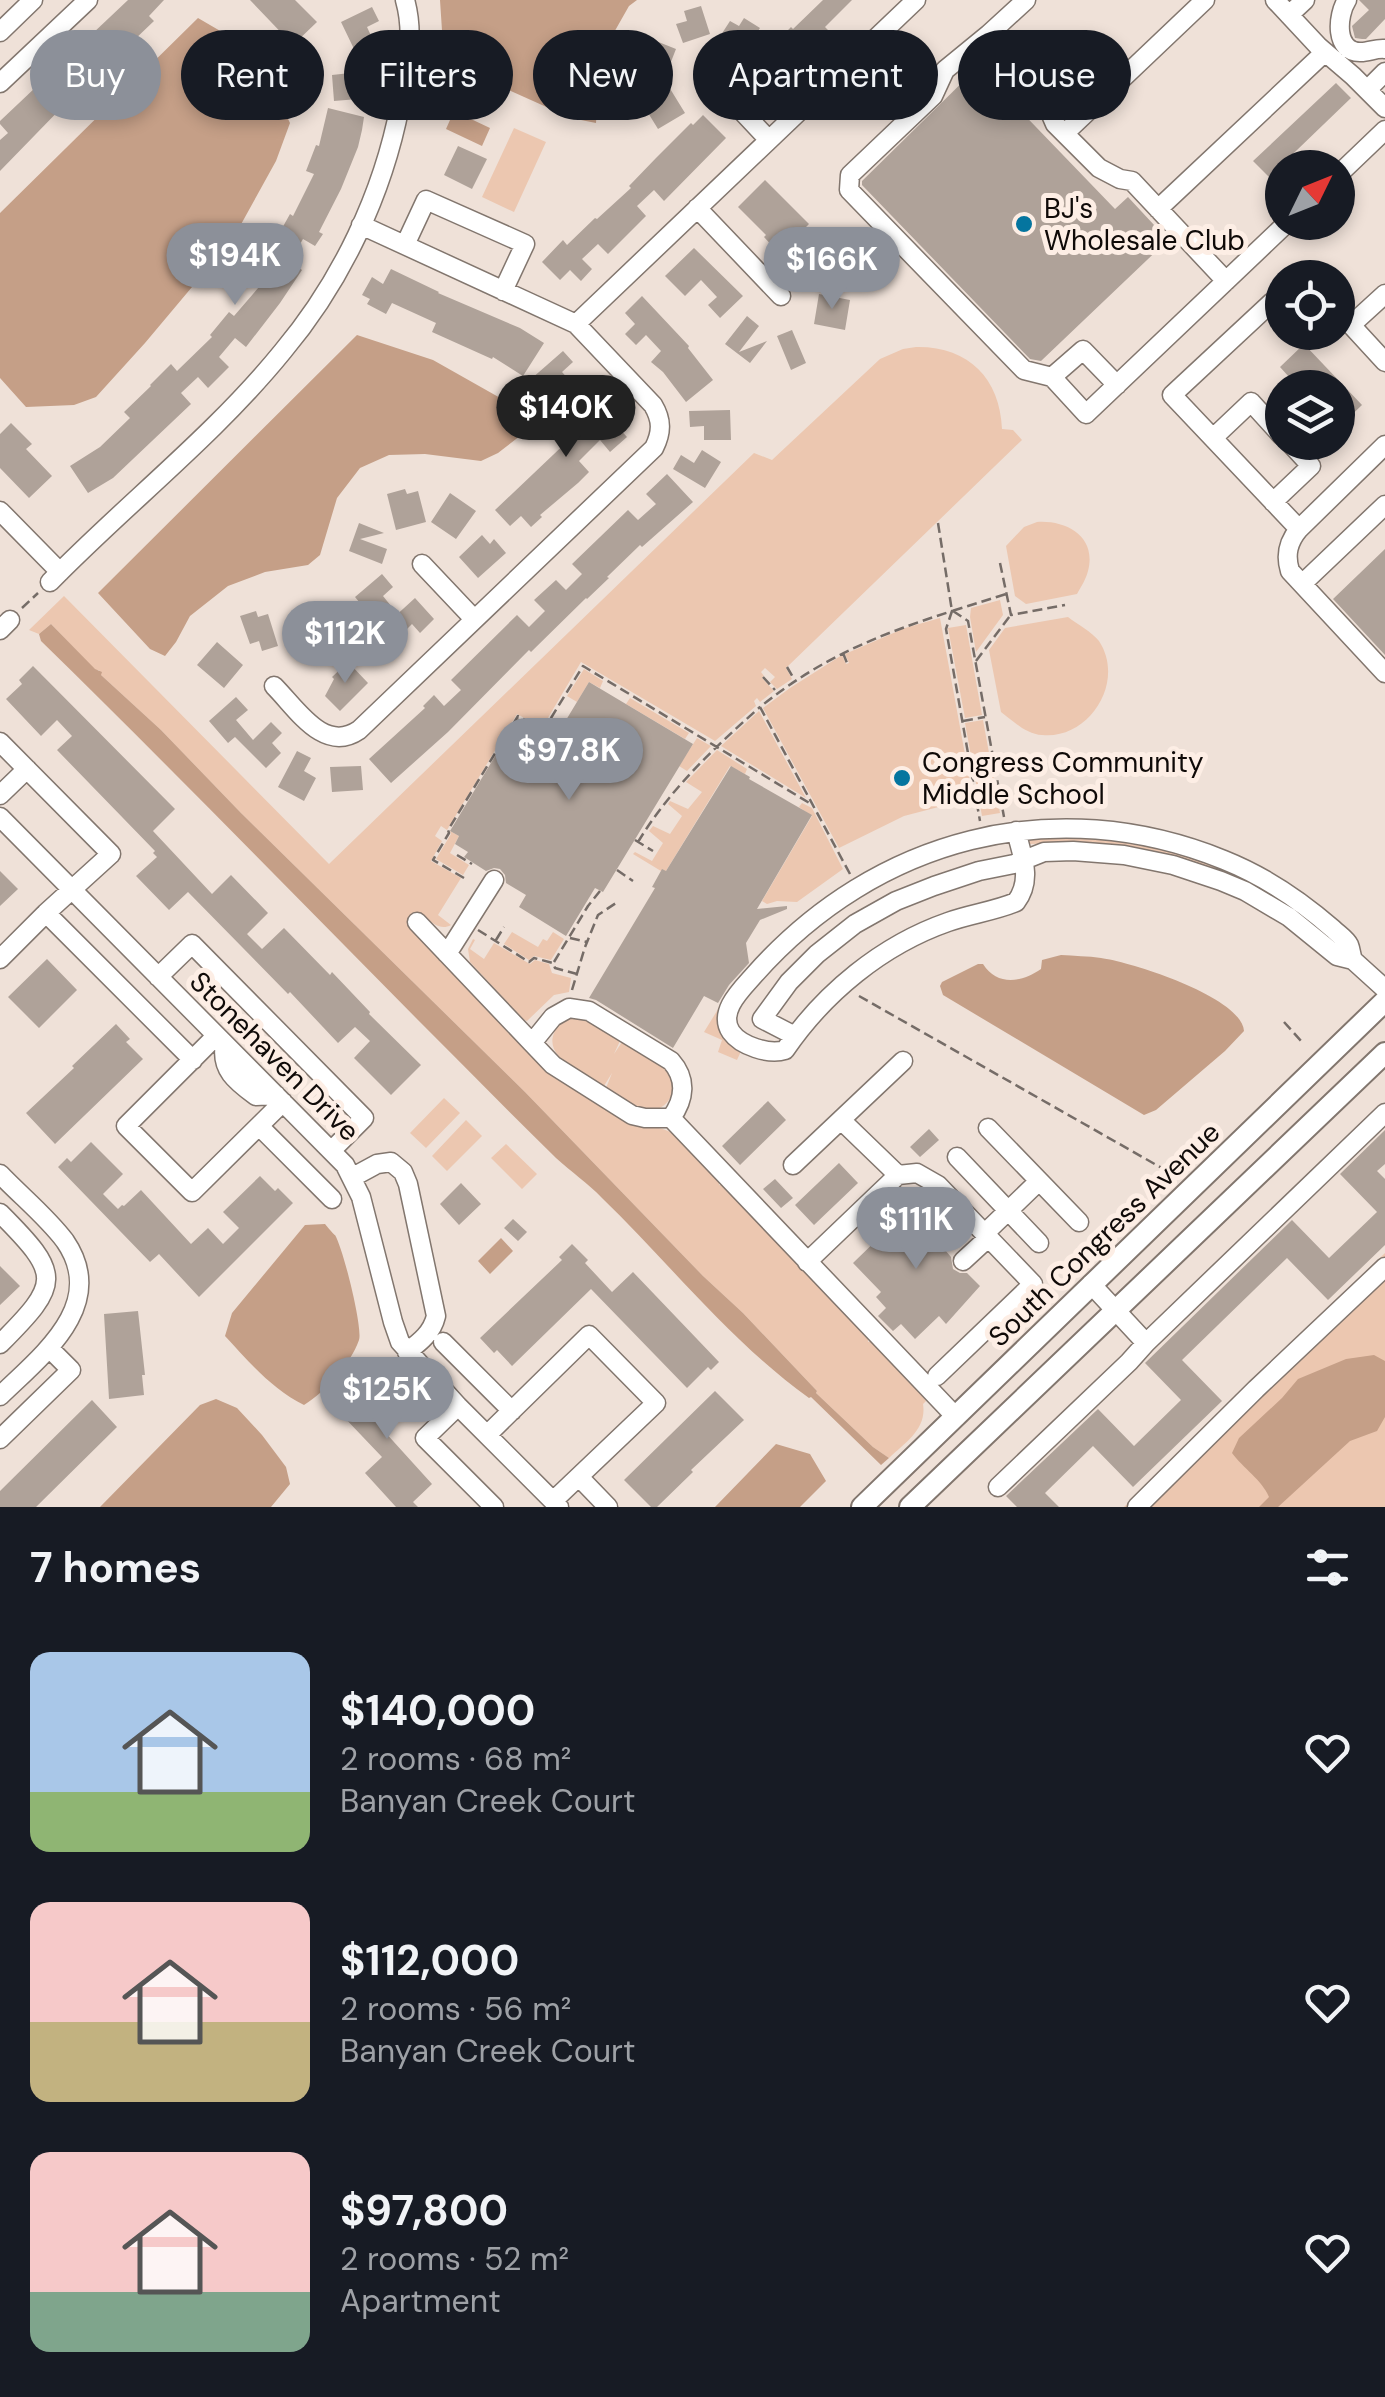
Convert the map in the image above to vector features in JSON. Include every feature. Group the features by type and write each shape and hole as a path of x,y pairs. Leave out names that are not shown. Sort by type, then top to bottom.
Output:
{"main road":[{"name":"South Congress Avenue","path":"862,1507 1385,1001"},
{"path":"910,1507 1385,1053"}],"street":[{"path":"0,32 33,0"},
{"path":"0,84 88,0"},
{"path":"0,511 55,577 286,348 318,302 362,225 388,153 407,67 410,34 405,0"},
{"path":"993,30 1026,0"},
{"path":"1064,134 1205,0"},
{"path":"1275,0 1385,108"},
{"path":"1290,15 1305,0"},
{"path":"1347,0 1342,6 1338,30 1346,45 1361,52 1385,49"},
{"path":"576,324 911,1"},
{"path":"1158,208 1325,52"},
{"path":"958,60 946,70 933,96 850,174 849,190 1024,370 1052,377 1086,414 1269,240"},
{"path":"1367,90 1385,72"},
{"path":"750,120 769,140"},
{"path":"1053,120 1098,168 1132,181 1226,281"},
{"path":"1355,159 1385,130"},
{"path":"405,245 426,200 525,244 503,291"},
{"path":"697,208 781,296"},
{"path":"274,686 318,730 340,739 350,736 654,448 659,437 659,415 653,405 576,324 362,225"},
{"path":"1355,321 1385,294"},
{"path":"1265,309 1172,395 1298,529"},
{"path":"1355,329 1385,362"},
{"path":"1052,377 1082,350 1117,384"},
{"path":"1212,438 1252,402 1265,417"},
{"path":"1385,446 1298,529 1289,546 1288,564 1290,571 1385,673"},
{"path":"1272,502 1311,466 1306,460"},
{"path":"1302,584 1385,505"},
{"path":"422,564 474,618"},
{"path":"0,742 110,854 0,959"},
{"path":"0,796 27,769"},
{"name":"Stonehaven Drive","path":"0,817 332,1150 353,1177 362,1197 400,1342 556,1504"},
{"path":"1010,827 1024,859 1026,884 1016,902 945,922 886,952 829,998 786,1050 768,1052 738,1038 728,1026 726,1018 736,998 778,948 842,895 887,869 1010,827 1111,831 1210,854 1256,875 1300,902 1348,944 1353,960"},
{"path":"795,1036 762,1019 789,982 855,924 934,886 1044,852 1098,852 1149,860 1245,890 1306,929 1337,956 1353,960 1385,990"},
{"path":"448,954 494,880"},
{"path":"46,913 193,1060"},
{"path":"416,922 553,1065 632,1115 671,1118 956,1417"},
{"path":"158,976 192,944 364,1118 332,1150"},
{"path":"532,1043 561,1011 590,1011 671,1061 683,1088 671,1118"},
{"path":"221,1040 193,1060 126,1126 192,1192 259,1126 280,1098"},
{"path":"793,1164 903,1061"},
{"path":"998,1486 1385,1114"},
{"path":"841,1120 898,1176"},
{"path":"259,1126 332,1199"},
{"path":"988,1128 1078,1222"},
{"path":"958,1156 1040,1243"},
{"path":"353,1177 377,1164 391,1162 403,1172 408,1184 436,1316 432,1330 407,1352"},
{"path":"0,1174 58,1232 69,1248 79,1287 68,1325 0,1396"},
{"path":"807,1262 898,1176 917,1174 938,1186 1033,1284 937,1376"},
{"path":"963,1261 1040,1181"},
{"path":"0,1213 40,1255 46,1270 46,1286 31,1314 0,1344"},
{"path":"1137,1507 1385,1267"},
{"path":"1091,1284 1146,1342"},
{"path":"487,1435 589,1335 656,1403 556,1504"},
{"path":"444,1342 512,1410"},
{"path":"0,1439 71,1370 49,1348"},
{"path":"458,1406 425,1438 494,1507"},
{"path":"579,1477 608,1507"}],"path":[{"path":"938,523 952,611 946,629 981,828"},
{"path":"1000,562 1010,615"},
{"path":"5,625 55,577"},
{"path":"654,851 636,841 666,800 716,746 778,692 842,652 895,629 1006,594"},
{"path":"976,663 1010,615 1065,605"},
{"path":"952,611 968,621 1010,827"},
{"path":"842,652 847,663"},
{"path":"543,731 583,666 813,805"},
{"path":"787,667 795,680"},
{"path":"762,677 778,692"},
{"path":"760,707 851,876"},
{"path":"464,878 434,860 448,830 518,716 554,737"},
{"path":"962,722 985,717"},
{"path":"689,742 694,734"},
{"path":"662,796 666,800"},
{"path":"457,855 472,864"},
{"path":"617,870 633,881"},
{"path":"553,964 600,891"},
{"path":"572,992 598,916 616,904"},
{"path":"504,927 495,941 530,962 534,958 577,974"},
{"path":"569,938 587,942"},
{"path":"857,995 1168,1171"},
{"path":"1284,1022 1302,1042"}],"shaded area":[{"path":"440,0 637,0 615,30 533,30 533,101 513,92 513,30 442,30"},
{"path":"198,18 219,30 186,30"},
{"path":"181,35 181,120 289,120 276,161 234,237 96,397 74,405 26,407 0,378 0,213 94,120 161,120 161,54"},
{"path":"450,120 473,120 490,128 482,146 446,129"},
{"path":"514,128 546,142 514,212 482,197"},
{"path":"357,335 433,360 511,404 526,415 525,432 481,461 425,454 389,455 360,468 337,498 320,555 308,565 265,572 228,586 190,616 165,656 150,649 98,593"},
{"path":"916,347 951,352 978,368 995,395 1002,429 1013,430 1022,440 786,668 792,679 777,689 770,682 775,677 765,668 762,678 774,691 760,702 757,698 756,706 715,741 581,662 542,728 517,714 447,830 441,826 435,836 442,841 431,861 461,878 438,915 451,925 440,927 424,916 412,928 553,1077 629,1123 663,1129 681,1141 919,1392 926,1401 922,1421 889,1458 816,1393 743,1313 525,1092 99,670 51,624 39,634 29,630 64,596 329,864 754,453 772,460 880,359"},
{"path":"1037,522 1059,524 1077,533 1084,540 1090,559 1077,594 1026,604 1015,596 1006,546 1024,527"},
{"path":"1000,600 1003,615 976,652 971,608"},
{"path":"1068,617 1099,641 1106,657 1105,690 1088,718 1075,728 1059,734 1036,734 1001,712 989,650 1005,628"},
{"path":"940,618 973,798 904,816 839,848 763,708 842,655 849,663 845,654 905,628"},
{"path":"51,624 525,1092 743,1313 816,1393 889,1458 881,1465 811,1397 753,1353 597,1193 556,1158 41,641 39,634"},
{"path":"966,625 982,715 965,718 948,628"},
{"path":"584,669 603,681 600,688 589,682 577,702 567,696"},
{"path":"630,698 689,733 685,739 626,704"},
{"path":"759,711 806,798 721,746"},
{"path":"983,720 1000,813 982,816 965,723"},
{"path":"697,738 711,746 687,771 679,766"},
{"path":"717,750 747,769 745,774 730,766 666,871 633,854 652,861 663,843 649,831 653,826 670,834 682,816 668,804 670,801 688,809 702,792 686,782"},
{"path":"802,803 812,808 843,869 797,902 767,904 762,901 812,816 799,807"},
{"path":"450,831 459,836 450,853 469,865 463,875 436,859"},
{"path":"1092,837 1157,848 1219,866 1259,885 1312,921 1246,884 1178,859 1106,845 1030,844 1027,839"},
{"path":"512,932 538,947 553,932 564,939 551,960 534,956 529,960 504,944"},
{"path":"473,939 470,949 484,959 494,943 530,964 535,960 549,964 552,973 571,978 569,992 554,995 524,1020 470,962 468,949"},
{"path":"1061,955 1116,961 1183,983 1225,1006 1239,1018 1244,1031 1156,1110 1144,1115 943,995 940,986 978,964 1002,979 1018,979 1041,969 1042,960"},
{"path":"720,1006 723,1031 742,1049 737,1060 718,1052 722,1040 704,1032"},
{"path":"586,1020 620,1041 614,1054 622,1042 665,1069 672,1089 664,1106 639,1106 606,1088 612,1073 604,1086 560,1057 552,1041 555,1031 563,1022"},
{"path":"444,1098 460,1113 426,1148 410,1133"},
{"path":"466,1120 482,1136 447,1171 432,1156"},
{"path":"506,1144 537,1174 522,1189 491,1158"},
{"path":"325,1224 335,1235 343,1255 359,1340 336,1377 304,1405 271,1383 225,1336 232,1313 305,1225"},
{"path":"501,1238 513,1251 490,1274 478,1261"},
{"path":"1385,1253 1385,1507 1124,1507"},
{"path":"1374,1355 1385,1361 1385,1417 1377,1431 1350,1441 1278,1507 1259,1507 1269,1497 1232,1453 1239,1438 1298,1379 1346,1359"},
{"path":"216,1399 237,1408 286,1467 290,1484 271,1507 100,1507 200,1405"},
{"path":"776,1444 810,1454 826,1481 800,1507 715,1507"}],"building":[{"path":"128,0 164,0 149,16 154,21 145,30 96,30"},
{"path":"250,0 295,0 317,22 309,30 279,30"},
{"path":"823,0 852,0 825,27 828,30 788,30"},
{"path":"1359,0 1385,0 1385,19 1366,39 1355,38 1352,26 1369,10"},
{"path":"701,6 709,30 693,30 693,40 683,43 676,24 687,21 684,11"},
{"path":"372,7 379,21 367,27 368,30 345,30 341,22"},
{"path":"744,18 760,28 724,30 730,21 739,26"},
{"path":"344,74 344,100 334,101 332,75"},
{"path":"1336,83 1351,98 1297,150 1265,150 1265,173 1253,161"},
{"name":"BJ's Wholesale Club","path":"958,87 958,120 1029,120 1115,209 1128,197 1168,240 1041,361 1030,359 862,185 924,120 938,120 938,106"},
{"path":"30,93 30,120 50,120 0,171 0,140 8,133 0,121"},
{"path":"673,94 685,113 658,129 652,120 673,120"},
{"path":"328,108 344,112 344,120 364,120 358,147 319,232 323,234 315,246 303,239 290,261 302,270 246,347 235,338 219,357 229,367 208,388 198,377 181,393 191,404 113,478 88,493 70,466 100,447 130,418 124,412 150,385 171,364 177,371 212,337 229,312 234,316 265,280 252,271 271,248 290,214 293,216 314,174 306,171 316,145 319,146"},
{"path":"698,120 708,120 726,138 664,201 654,190 637,206 646,216 608,254 598,244 582,259 592,269 581,281 570,270 560,280 542,262 563,240 567,245 597,219"},
{"path":"458,146 487,159 472,189 444,175"},
{"path":"765,180 809,224 804,229 823,248 831,242 849,265 832,278 824,268 814,276 804,263 807,261 785,239 775,249 738,207"},
{"path":"694,248 743,296 720,318 708,305 717,297 701,280 685,296 665,276"},
{"path":"391,269 520,328 544,343 523,376 493,357 432,332 436,323 392,303 386,314 367,304 370,299 362,295 372,277 383,284"},
{"path":"819,294 850,300 845,330 814,324"},
{"path":"642,296 689,346 713,380 686,402 651,362 661,351 646,335 636,345 625,334 635,324 625,313"},
{"path":"747,316 759,326 739,352 767,341 750,363 725,344"},
{"path":"792,330 806,363 791,370 777,336"},
{"path":"1298,350 1310,350 1329,370 1283,370 1280,367"},
{"path":"563,351 573,362 562,372 571,382 550,400 531,379"},
{"path":"587,379 628,416 617,426 627,437 610,452 600,440 579,461 589,472 578,483 531,527 521,516 510,526 495,510 574,435 579,440 597,423 570,395"},
{"path":"730,410 731,440 704,440 704,426 690,427 689,411"},
{"path":"11,423 32,444 26,449 52,476 29,498 0,468 0,434"},
{"path":"702,450 721,462 705,488 673,469 681,455 694,463"},
{"path":"667,474 693,502 640,545 391,783 369,759 434,695 444,706 461,690 451,680 517,615 529,627 545,611 534,600 556,580 566,590 582,574 572,564 628,510 638,520 656,504 646,494"},
{"path":"405,489 407,494 418,491 426,522 396,530 387,494"},
{"path":"450,493 476,511 456,539 431,522"},
{"path":"359,523 384,533 360,539 387,549 382,564 349,551"},
{"path":"482,535 490,544 494,539 506,553 478,578 459,557"},
{"path":"1385,549 1385,655 1333,599"},
{"path":"382,574 393,587 383,596 391,606 374,620 355,597"},
{"path":"415,598 434,619 420,633 412,624 404,632 392,619"},
{"path":"256,611 258,617 268,614 278,646 262,651 259,641 250,644 240,616"},
{"path":"320,617 332,628 327,634 337,643 324,659 313,650 303,661 291,650"},
{"path":"217,642 243,665 224,688 197,665"},
{"path":"348,662 368,683 340,711 325,696 332,677"},
{"path":"33,666 175,809 153,831 212,894 231,875 268,913 247,934 262,949 284,928 421,1065 391,1095 354,1058 370,1041 355,1027 338,1043 188,892 169,910 136,876 157,857 155,851 57,750 72,736 57,720 41,736 6,699"},
{"path":"589,682 693,744 603,892 595,888 566,936 519,907 526,895 506,883 500,869 486,871 464,857 468,852 455,844 459,836 450,831 518,718 554,740"},
{"path":"236,697 248,710 236,720 253,740 271,722 282,733 272,743 281,753 266,768 235,737 228,743 209,721"},
{"path":"297,751 311,758 304,771 316,778 304,801 278,787"},
{"path":"361,766 363,790 332,792 330,767"},
{"path":"731,766 812,815 757,909 787,909 760,920 746,943 749,963 718,1003 704,996 673,1048 589,998 655,888 652,887 662,869 666,871"},
{"path":"0,871 18,889 0,906"},
{"path":"47,959 77,990 39,1028 8,997"},
{"path":"116,1024 130,1039 126,1042 143,1059 55,1144 26,1113"},
{"path":"768,1101 786,1120 740,1165 722,1146"},
{"path":"929,1129 939,1140 920,1157 910,1147"},
{"path":"1385,1130 1385,1164 1377,1171 1385,1179 1385,1245 1328,1300 1287,1258 1182,1360 1222,1401 1133,1487 1093,1446 1045,1493 1059,1507 1017,1507 1006,1496 1098,1409 1134,1446 1181,1400 1145,1363 1292,1220 1329,1258 1377,1212 1340,1174"},
{"path":"91,1142 123,1174 103,1194 118,1209 141,1190 191,1244 208,1228 223,1244 239,1228 223,1212 260,1176 293,1203 199,1297 159,1254 150,1262 58,1167 67,1158 71,1162"},
{"path":"839,1163 858,1183 814,1225 795,1205"},
{"path":"775,1179 793,1198 781,1208 763,1189"},
{"path":"461,1183 481,1204 459,1225 440,1204"},
{"path":"920,1198 949,1228 939,1238 948,1247 945,1250 953,1269 967,1273 980,1286 946,1324 939,1316 915,1339 901,1324 893,1331 878,1316 886,1308 876,1297 881,1292 853,1263"},
{"path":"513,1219 527,1232 518,1241 504,1228"},
{"path":"572,1244 612,1292 633,1272 719,1362 711,1370 708,1367 687,1388 591,1289 512,1366 497,1350 494,1353 480,1338 562,1260 559,1257"},
{"path":"0,1266 20,1286 0,1305"},
{"path":"138,1311 144,1395 109,1399 104,1314"},
{"path":"384,1372 410,1405 384,1431 432,1484 413,1502 418,1507 396,1507 365,1473 382,1457 341,1414"},
{"path":"715,1391 744,1420 657,1507 651,1507 624,1480"},
{"path":"92,1400 117,1427 36,1507 0,1507 0,1491"}],"place":[{"name":"BJ's Wholesale Club","path":"1024,224"},
{"name":"Congress Community Middle School","path":"902,778"}]}
